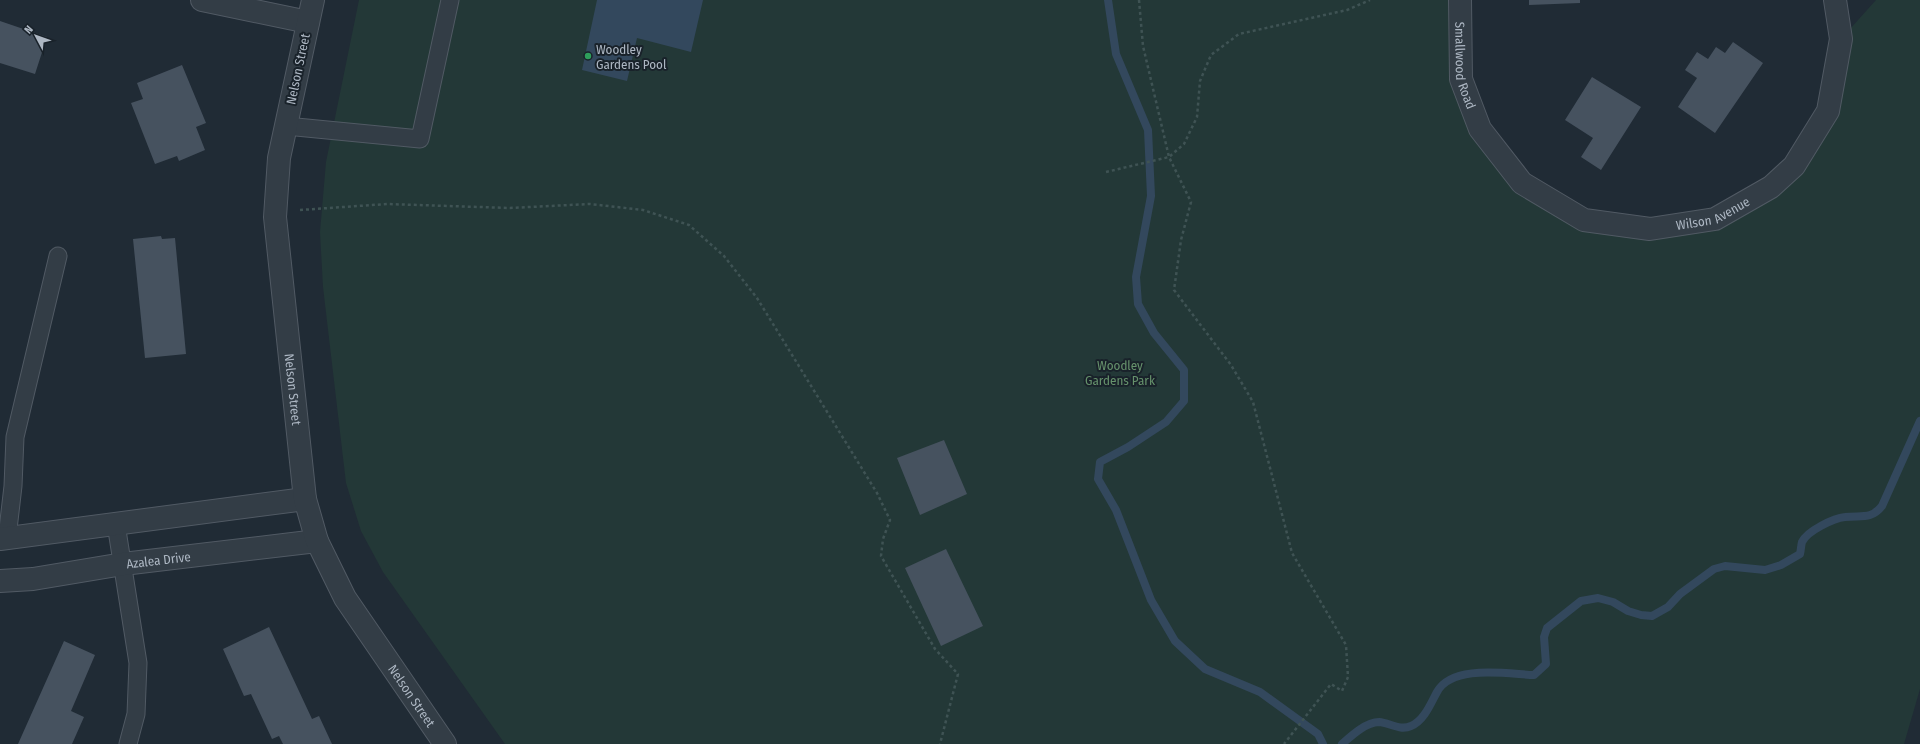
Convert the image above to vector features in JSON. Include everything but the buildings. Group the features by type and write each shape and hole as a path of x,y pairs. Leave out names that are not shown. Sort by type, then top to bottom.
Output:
{"street":[{"path":"202,0 308,22"},
{"name":"Nelson Street","path":"313,0 279,158 276,210 305,499 317,541 346,598 445,744"},
{"name":"Smallwood Road","path":"1460,0 1461,79 1480,129"},
{"name":"Wilson Avenue","path":"1480,129 1522,184 1584,220 1650,229 1714,219 1771,187 1794,166 1828,111 1841,39 1835,0"},
{"path":"3,539 305,499"},
{"name":"Azalea Drive","path":"0,581 33,579 122,564 317,541"}],"lane":[{"path":"286,126 420,139 450,0"},
{"path":"3,539 13,486 15,437 58,256"},
{"path":"116,524 138,663 136,714 128,744"}],"path":[{"path":"1139,0 1143,46 1169,157 1191,202 1181,240 1174,290 1231,365 1253,402 1292,553 1346,645 1348,677 1342,691 1331,684 1284,743"},
{"path":"1106,172 1169,157 1184,144 1197,117 1200,81 1211,55 1239,34 1348,10 1370,0"},
{"path":"276,210 320,210 387,204 510,208 590,204 643,210 689,225 724,256 757,298 877,493 890,520 884,539 881,556 935,649 958,674 940,744"}],"green space":[{"name":"Woodley Gardens Park","path":"359,0 1460,0 1461,79 1522,183 1584,220 1715,219 1771,187 1827,111 1841,39 1876,0 1920,0 1920,689 1904,744 505,744 383,572 361,531 346,483 323,287 320,232 326,162"}],"water":[{"path":"597,0 703,0 691,52 637,38 627,81 582,70"}],"waterway":[{"path":"1108,0 1116,54 1148,130 1151,196 1136,277 1138,304 1154,333 1184,370 1184,401 1166,422 1128,447 1100,462 1098,479 1116,510 1151,600 1175,641 1205,669 1260,692 1318,734 1323,744"},
{"path":"1342,744 1369,724 1379,722 1403,728 1416,724 1430,706 1437,692 1444,683 1455,677 1481,673 1534,675 1546,664 1544,637 1547,628 1581,601 1598,598 1613,602 1628,611 1641,615 1652,616 1668,607 1680,594 1714,569 1725,566 1765,570 1781,565 1800,554 1802,542 1809,534 1821,526 1840,518 1870,515 1882,506 1920,421"}],"place":[{"name":"Woodley Gardens Pool","path":"588,56"}]}
